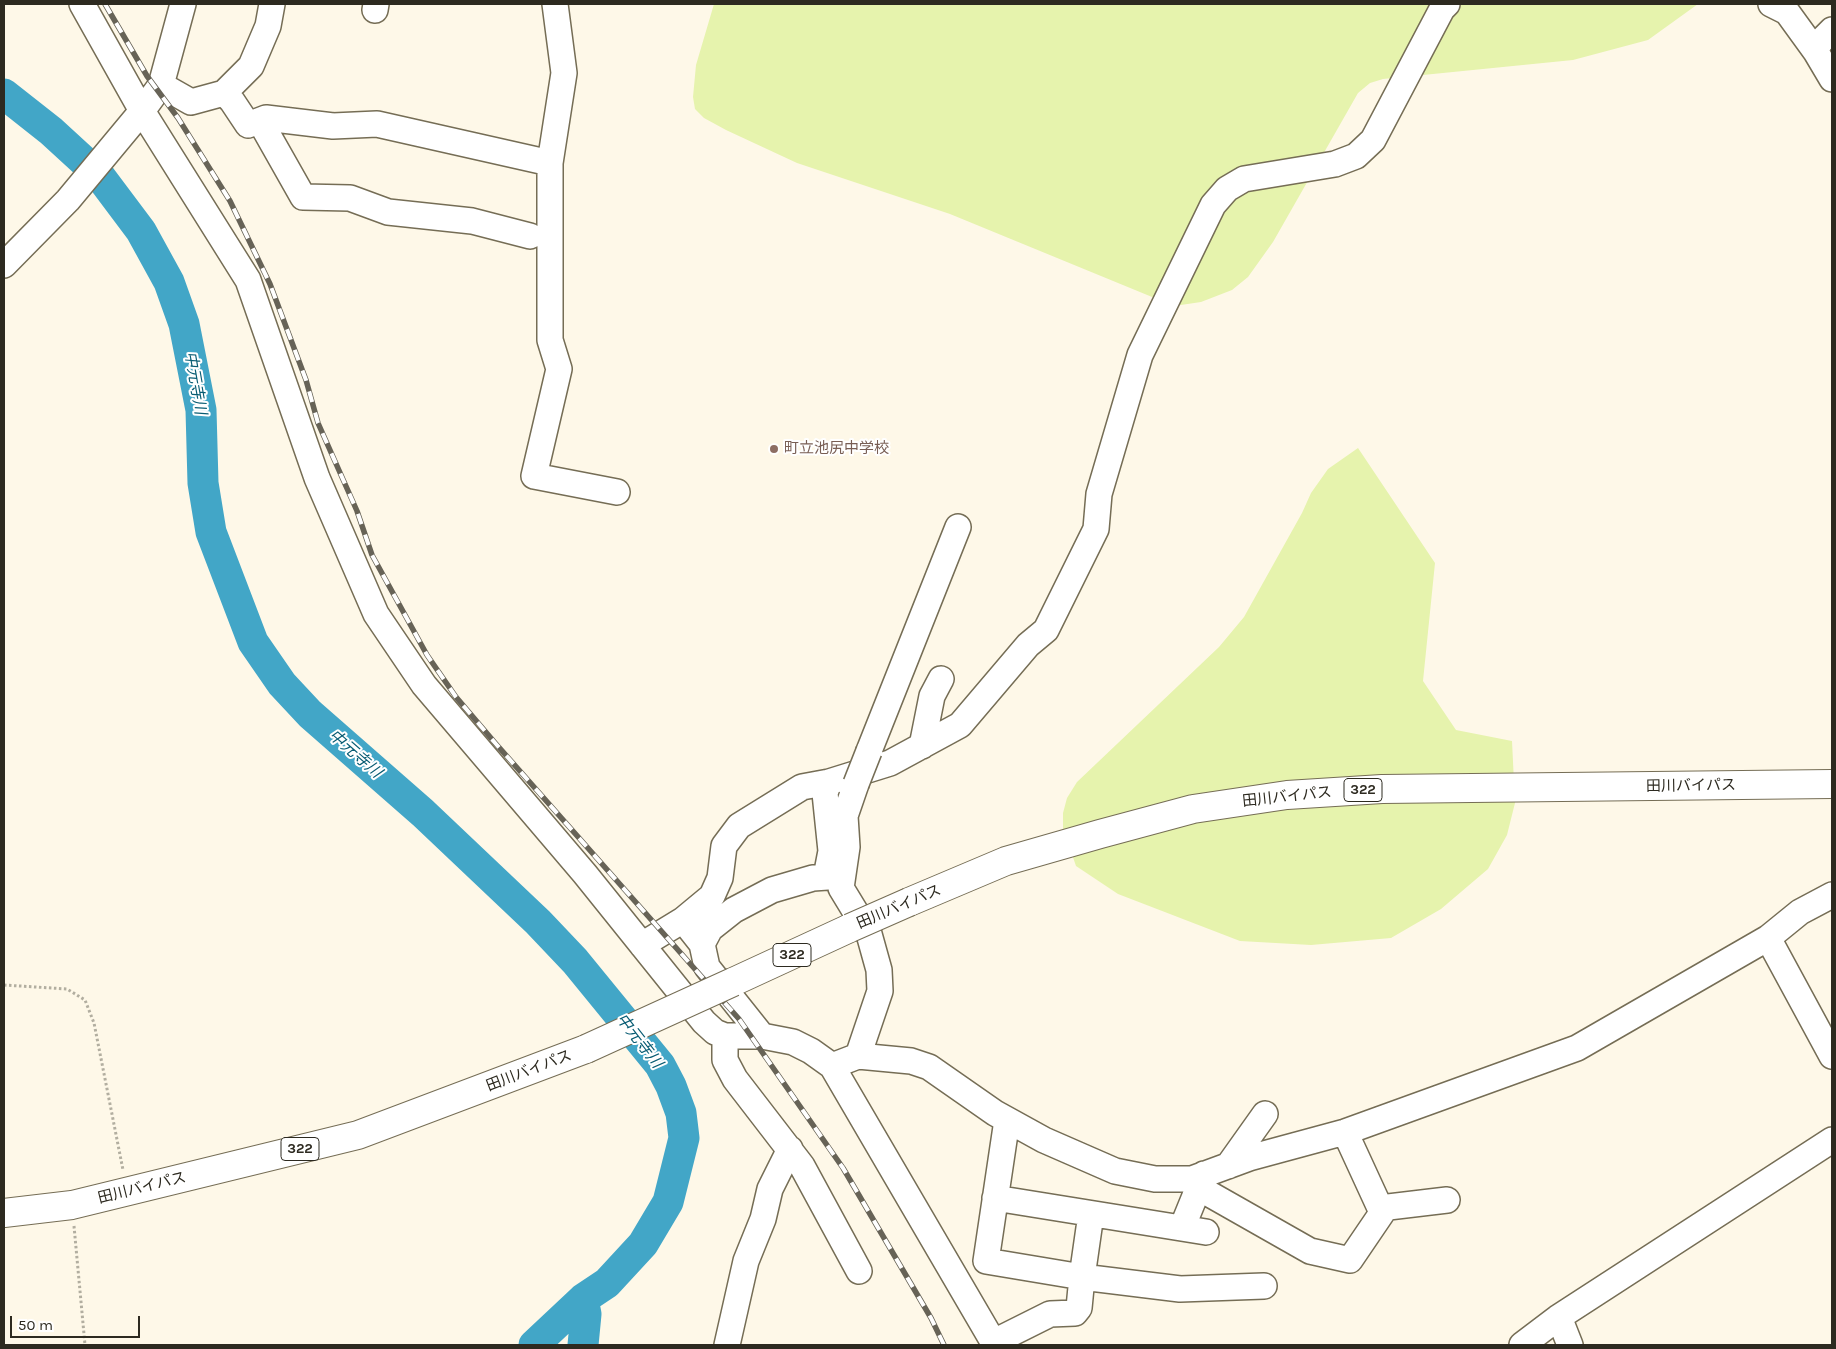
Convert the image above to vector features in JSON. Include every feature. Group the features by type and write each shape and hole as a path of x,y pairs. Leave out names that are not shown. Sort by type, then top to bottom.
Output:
{"highway":[{"name":"田川バイパス","path":"4,1213 72,1204 128,1192 358,1135 586,1050 850,928 1006,861 1193,809 1287,795 1382,789 1832,784"}],"street":[{"path":"82,4 142,111 248,280 317,478 376,614 424,685 585,874 704,1022 715,1032 725,1036 762,1036 793,1042 811,1051 832,1066 995,1344 1050,1314 1076,1313 1079,1308 1091,1214"},
{"path":"4,265 68,200 142,111 161,85 183,4"},
{"path":"161,85 191,102 224,93 251,66 268,26 272,4"},
{"path":"555,4 564,73 550,163 550,340 559,369 534,476 617,492"},
{"path":"642,945 684,920 712,896 720,878 724,846 739,826 802,787 829,782 890,763 960,725 1028,645 1046,630 1096,529 1099,494 1140,355 1213,205 1227,189 1244,179 1334,164 1356,156 1373,140 1442,9 1448,4"},
{"path":"1771,4 1787,12 1832,78"},
{"path":"1816,52 1819,43 1832,30"},
{"path":"224,93 232,101 248,125 266,118 333,126 377,124 550,163"},
{"path":"260,121 303,196 350,198 388,212 472,221 530,236"},
{"path":"835,876 847,847 845,816 856,784 958,527"},
{"path":"922,746 932,696 941,679"},
{"path":"829,782 825,793 835,876 869,934 879,970 880,991 858,1056"},
{"path":"702,944 710,929 734,910 772,890 813,878 835,876"},
{"path":"1202,1181 1228,1166 1249,1158 1345,1132 1576,1048 1768,938 1800,912 1832,895"},
{"path":"684,920 702,944 707,967 762,1036"},
{"path":"1768,938 1832,1056"},
{"path":"725,1036 725,1060 735,1079 802,1166 859,1270"},
{"path":"832,1066 858,1056 911,1061 929,1067 1007,1120 1044,1140 1115,1170 1155,1179 1192,1179 1202,1181 1310,1251 1350,1260 1386,1207"},
{"path":"1228,1166 1265,1114"},
{"path":"970,1302 976,1272 986,1261 1007,1120"},
{"path":"1345,1132 1380,1208 1447,1200"},
{"path":"1522,1345 1560,1317 1832,1140"},
{"path":"727,1345 746,1261 763,1219 770,1189 790,1150"},
{"path":"995,1198 1194,1230 1202,1181"},
{"path":"986,1261 1082,1277 1180,1289 1264,1286"},
{"path":"1560,1317 1570,1345"}],"path":[{"path":"4,985 67,989 85,1000 94,1023 128,1192"},
{"path":"72,1204 85,1345"}],"green space":[{"path":"714,4 1698,4 1648,40 1573,60 1383,79 1370,83 1358,93 1273,242 1248,277 1232,290 1201,302 1174,306 950,214 797,163 704,118 695,109 693,97 696,65"},
{"path":"1358,448 1435,563 1423,681 1456,730 1512,741 1515,803 1507,835 1488,869 1441,909 1391,938 1311,945 1240,941 1118,894 1076,866 1063,828 1063,813 1067,798 1077,782 1219,647 1244,617 1302,513 1311,493 1328,469"}],"waterway":[{"name":"中元寺川","path":"4,94 51,131 99,175 141,231 169,282 184,324 201,410 203,483 211,532 253,642 282,684 310,714 423,813 538,922 575,961 660,1065 671,1086 681,1113 684,1138 668,1202 643,1244 607,1283 583,1299 534,1345"},
{"path":"583,1299 586,1314 583,1345"}],"railway":[{"path":"105,4 147,76 178,118 230,201 270,284 306,380 318,423 357,511 372,555 427,655 456,697 496,744 739,1019 843,1168 931,1318 944,1345"}],"place":[{"name":"町立池尻中学校","path":"774,449"}]}
